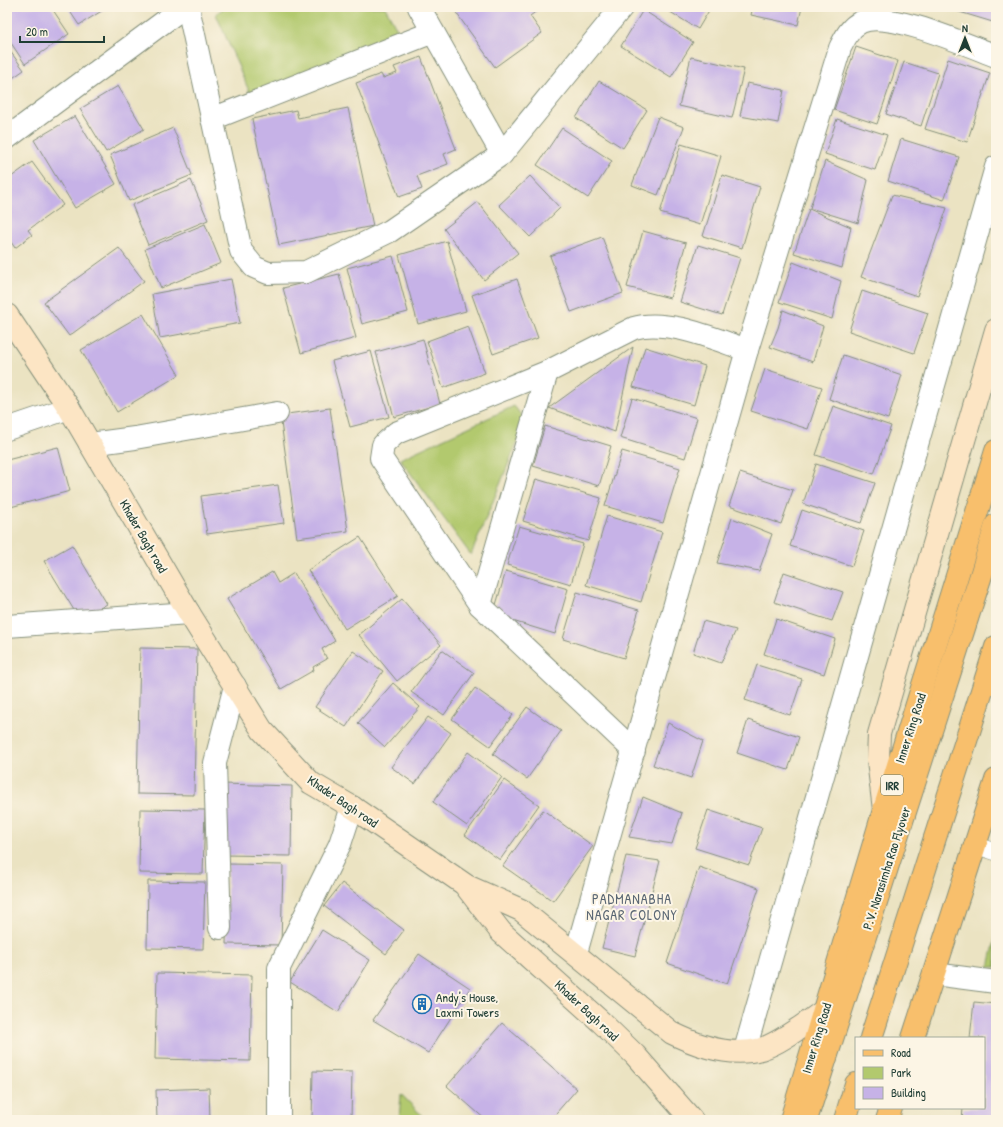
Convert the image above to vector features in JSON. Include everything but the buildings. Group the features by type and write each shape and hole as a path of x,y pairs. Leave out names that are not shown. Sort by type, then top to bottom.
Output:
{"main road":[{"name":"Inner Ring Road","path":"791,1120 884,810 996,451"},
{"name":"P.V. Narasimha Rao Flyover","path":"806,1120 980,580 996,525"},
{"path":"871,1037 996,647"},
{"path":"913,1037 996,780"},
{"path":"845,1120 855,1087"},
{"path":"887,1120 891,1109"}],"street":[{"path":"7,138 184,7"},
{"path":"188,7 241,251 254,267 268,273 306,272 390,231 502,154 622,7"},
{"path":"419,7 502,154"},
{"path":"576,953 747,350 840,48 847,33 861,22 877,19 900,22 996,56"},
{"path":"212,119 433,32"},
{"path":"745,1050 996,167"},
{"name":"Khader Bagh road","path":"7,315 69,408 189,613 262,730 311,783 352,807 464,884 501,932 613,1033 635,1055 692,1120"},
{"path":"634,751 480,606 381,458 383,445 396,433 547,372 634,328 646,325 663,325 747,350"},
{"path":"884,810 878,760 879,734 996,330"},
{"path":"480,606 547,372"},
{"path":"7,429 69,408"},
{"path":"90,444 135,438 277,413"},
{"path":"7,626 189,613"},
{"path":"220,928 215,763 235,686"},
{"path":"279,1120 279,968 340,844 352,807"},
{"path":"464,884 521,910 576,953 672,1033 689,1042 726,1051 762,1048 791,1033 825,1010"},
{"path":"934,974 996,982"}],"lane":[{"path":"975,845 996,852"}],"green space":[{"path":"225,7 385,7 404,42 252,98 216,14"},
{"path":"514,406 526,421 471,555 400,459"},
{"path":"996,936 996,967 989,967"},
{"path":"401,1094 426,1120 399,1120"}],"place":[{"name":"Andy's House, Laxmi Towers","path":"422,1004"}],"district":[{"name":"PADMANABHA NAGAR COLONY","path":"632,906"}]}
